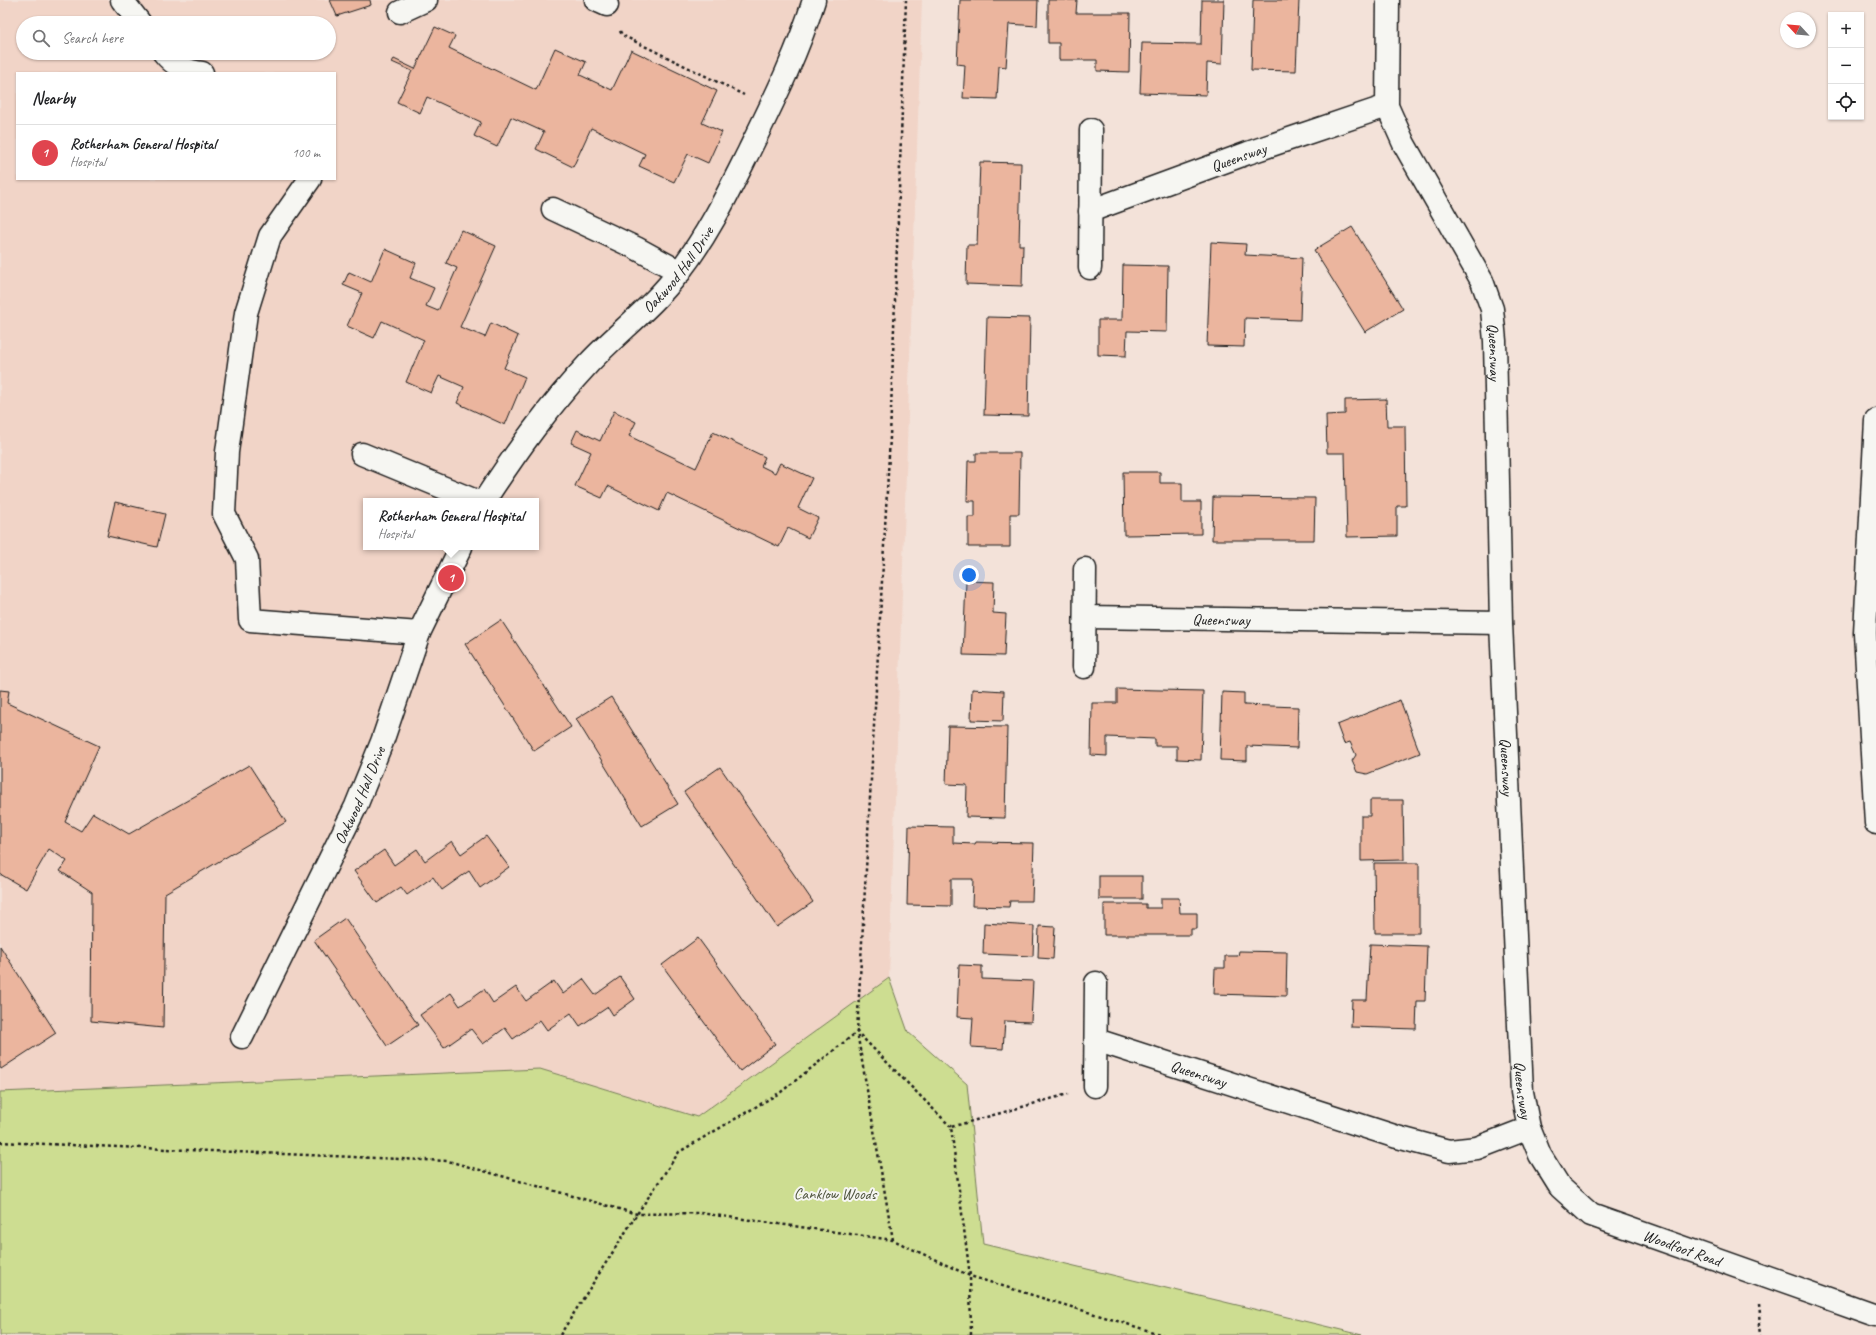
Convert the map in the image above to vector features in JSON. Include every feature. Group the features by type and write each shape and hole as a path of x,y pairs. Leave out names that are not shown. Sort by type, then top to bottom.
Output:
{"street":[{"path":"122,0 135,16"},
{"path":"402,0 400,12 426,0"},
{"name":"Oakwood Hall Drive","path":"486,498 543,416 590,362 656,299 680,272 719,211 770,108 799,43 814,0"},
{"name":"Queensway","path":"1096,1040 1397,1137 1449,1151 1477,1148 1529,1128 1522,1092 1501,623 1495,341 1492,309 1482,281 1404,144 1387,106 1388,0"},
{"path":"170,60 176,66 191,72"},
{"name":"Queensway","path":"1090,211 1387,106"},
{"path":"1090,268 1091,130"},
{"path":"309,180 270,236 246,313 227,452 224,514 247,559 250,620 419,632"},
{"path":"553,209 636,248 680,272"},
{"path":"1876,420 1865,633 1876,823"},
{"path":"362,454 469,498"},
{"name":"Oakwood Hall Drive","path":"242,1037 356,806 382,742 419,632 460,550"},
{"path":"1084,667 1085,569"},
{"name":"Queensway","path":"1085,617 1501,623"},
{"path":"1095,1086 1096,983"},
{"name":"Woodfoot Road","path":"1529,1128 1540,1155 1560,1187 1591,1215 1876,1316"}],"path":[{"path":"893,1240 858,1032 890,438 906,0"},
{"path":"602,2 622,35 770,108"},
{"path":"858,1032 951,1127 970,1276 971,1335"},
{"path":"560,1335 637,1214 679,1152 781,1092 858,1032"},
{"path":"951,1127 1095,1086"},
{"path":"0,1142 448,1161 637,1214 700,1213 893,1240 970,1276 1163,1335"}],"shaded area":[{"path":"0,0 922,0 889,978 697,1117 540,1069 0,1092"}],"green space":[{"name":"Canklow Woods","path":"889,978 908,1032 967,1084 983,1244 1362,1335 0,1335 0,1092 540,1069 697,1117"}],"building":[{"path":"330,0 370,0 371,5 337,16"},
{"path":"960,0 1038,0 1037,26 1009,24 1006,67 999,66 997,99 963,98 965,65 957,64"},
{"path":"1048,0 1077,0 1076,13 1130,13 1129,72 1097,71 1097,60 1059,60 1059,43 1048,43"},
{"path":"1202,0 1224,0 1222,64 1207,63 1206,95 1140,93 1142,43 1201,44"},
{"path":"1253,0 1299,0 1296,71 1251,70"},
{"path":"435,27 455,36 449,48 536,90 555,48 586,62 580,75 612,90 631,50 717,91 702,123 722,132 708,163 688,154 674,182 639,166 645,154 591,128 573,167 536,149 544,132 511,117 497,147 474,136 481,122 427,97 420,113 397,102 412,71 392,62 394,59 415,69"},
{"path":"980,162 1021,163 1019,245 1023,245 1022,286 966,284 967,245 977,245"},
{"path":"1352,227 1403,309 1365,332 1314,250"},
{"path":"461,230 496,246 460,327 485,337 491,323 518,336 504,368 525,377 505,425 457,403 464,387 439,376 431,393 406,382 424,340 382,321 374,338 347,326 362,293 343,285 349,272 371,282 385,249 416,263 410,278 434,288 426,306 438,311 457,268 446,263"},
{"path":"1211,242 1246,244 1245,255 1302,258 1300,320 1245,318 1244,347 1207,346"},
{"path":"1123,265 1168,266 1167,332 1127,331 1126,356 1098,355 1098,320 1122,320"},
{"path":"987,317 1030,318 1028,416 984,415"},
{"path":"1386,399 1387,426 1405,426 1406,506 1397,506 1397,536 1347,537 1345,453 1327,453 1326,415 1345,414 1345,400"},
{"path":"614,411 636,422 629,436 696,468 713,432 765,457 761,466 775,473 780,463 812,478 798,508 818,518 808,538 788,528 779,547 667,493 659,511 608,486 602,498 575,486 591,452 571,443 577,430 600,441"},
{"path":"976,453 1020,453 1019,514 1010,514 1010,547 968,547 968,517 975,517 975,501 967,501 968,461 976,461"},
{"path":"1123,472 1160,472 1160,483 1182,483 1182,502 1201,502 1201,534 1124,535"},
{"path":"1213,497 1315,498 1314,540 1212,540"},
{"path":"115,502 165,514 157,547 107,536"},
{"path":"966,581 994,582 993,613 1006,614 1004,656 963,655"},
{"path":"501,620 571,727 534,751 465,644"},
{"path":"972,689 1004,691 1003,721 971,720"},
{"path":"1117,689 1203,691 1201,760 1177,759 1177,746 1155,746 1155,739 1107,737 1107,756 1091,755 1092,703 1117,703"},
{"path":"0,690 9,691 7,703 99,746 65,822 81,831 93,813 129,834 249,765 286,822 165,893 163,1028 91,1021 92,892 60,871 67,861 49,849 26,889 0,874"},
{"path":"1222,692 1244,693 1244,705 1298,707 1297,748 1247,746 1247,761 1220,760"},
{"path":"611,697 678,804 642,826 576,719"},
{"path":"1400,700 1420,753 1367,774 1357,772 1352,761 1356,755 1350,742 1344,744 1337,725"},
{"path":"948,726 1007,727 1005,818 966,817 967,785 946,784"},
{"path":"720,767 813,902 777,927 684,792"},
{"path":"1370,800 1403,800 1404,860 1361,861 1361,816 1370,816"},
{"path":"909,826 953,827 953,843 1034,843 1032,901 1010,901 1009,907 972,906 973,879 951,879 951,906 907,905"},
{"path":"486,836 509,867 480,888 469,871 442,890 433,877 407,895 401,887 377,903 354,871 384,850 394,865 417,849 425,861 452,841 461,854"},
{"path":"1374,863 1419,863 1419,933 1375,933"},
{"path":"1099,876 1142,876 1142,899 1099,899"},
{"path":"1161,898 1179,898 1180,913 1197,913 1197,929 1191,929 1191,935 1104,935 1104,904 1146,904 1146,908 1161,908"},
{"path":"345,918 418,1025 387,1046 314,940"},
{"path":"984,923 1034,926 1033,956 983,954"},
{"path":"1039,926 1055,927 1053,959 1038,958"},
{"path":"698,938 775,1044 740,1071 662,965"},
{"path":"1370,944 1427,946 1425,1001 1417,1001 1416,1029 1351,1027 1352,1000 1367,1000"},
{"path":"0,946 56,1033 1,1069 0,1067"},
{"path":"1239,951 1287,952 1286,996 1214,994 1215,968 1225,968 1225,956 1238,956"},
{"path":"959,965 982,966 982,979 1033,981 1031,1022 1005,1021 1003,1049 971,1047 973,1018 957,1017"},
{"path":"620,977 635,999 613,1015 608,1007 580,1026 571,1013 547,1030 540,1020 513,1039 505,1028 483,1044 471,1029 444,1048 420,1015 451,993 460,1006 484,989 493,1003 516,987 526,1001 554,981 563,994 583,979 595,995"}],"place":[{"name":"Rotherham General Hospital","path":"451,578"}]}
